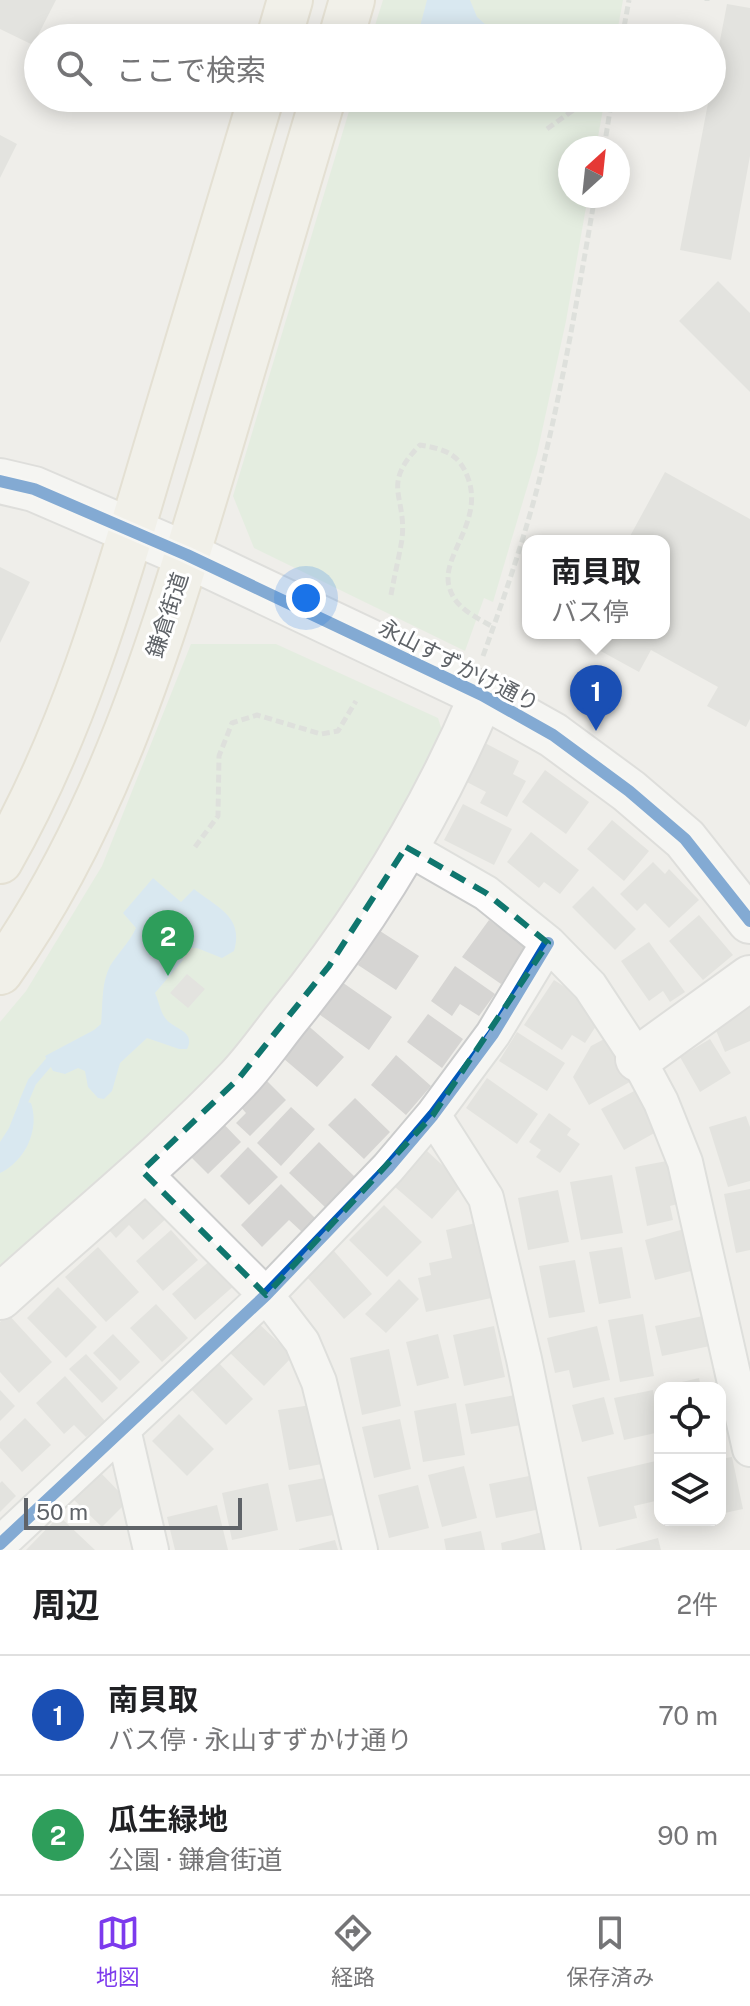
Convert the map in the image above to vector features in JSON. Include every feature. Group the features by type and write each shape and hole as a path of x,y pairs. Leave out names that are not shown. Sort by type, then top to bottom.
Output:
{"main road":[{"path":"283,24 290,0"},
{"path":"345,24 352,0"},
{"path":"0,861 30,808 76,703 132,530 257,112"},
{"name":"鎌倉街道","path":"0,972 20,944 82,837 132,720 187,555 319,112"}],"street":[{"name":"永山すずかけ通り","path":"0,481 34,489 481,680 629,791 685,839 750,921"},
{"path":"0,1297 142,1171 239,1078 329,966 406,847 459,748 481,680"},
{"path":"406,847 486,893 548,943 590,986 638,1059 661,1102 685,1162 750,1449"},
{"path":"0,1544 266,1295 388,1168 433,1115 493,1034 548,943"},
{"path":"638,1059 750,978"},
{"path":"433,1115 486,1198 524,1359 563,1550"},
{"path":"142,1171 266,1295 302,1342 319,1382 360,1550"},
{"path":"123,1429 151,1550"}],"path":[{"path":"625,24 629,0"},
{"path":"547,129 571,112"},
{"path":"606,136 610,112"},
{"path":"522,535 537,489 570,341 593,208"},
{"path":"391,595 402,536 396,486 403,462 420,445 445,449 464,466 472,502 467,527 450,567 448,585 462,608 493,627"},
{"path":"481,680 493,627 522,536"},
{"path":"195,847 218,816 219,756 232,723 257,715 321,734 338,731 356,701"}],"highlighted area":[{"path":"406,847 486,893 548,943 433,1115 266,1295 142,1171 239,1078 329,966"}],"green space":[{"path":"383,0 623,0 619,24 375,24"},
{"path":"349,112 602,112 598,136 558,136 558,208 586,208 566,321 537,454 493,602 484,598 465,651 254,548 233,496"},
{"path":"191,644 276,644 438,718 445,740 392,845 222,1073 0,1284 0,1022 26,991 102,866"}],"water":[{"path":"427,0 470,0 477,17 485,24 421,24"},
{"path":"153,878 181,902 194,889 227,914 235,930 234,951 222,958 197,948 185,948 183,960 155,993 166,1019 187,1034 187,1049 147,1038 120,1063 112,1091 104,1099 98,1098 88,1087 85,1071 78,1068 65,1074 53,1071 45,1056 101,1024 107,973 136,928 123,913"},
{"path":"20,1100 31,1103 32,1134 17,1161 0,1173 0,1142"}],"building":[{"path":"0,0 56,0 44,24 24,24 24,41 0,29"},
{"path":"727,4 750,8 750,156 731,260 680,250 706,112 726,112 726,24 723,24"},
{"path":"0,135 17,144 0,178"},
{"path":"718,281 750,313 750,392 679,321"},
{"path":"665,472 750,519 750,719 746,727 707,706 718,687 651,650 639,672 597,649 603,639 670,639 670,535 631,535"},
{"path":"0,567 30,582 0,643"},
{"path":"485,743 519,761 513,774 526,781 507,817 480,803 486,792 465,781"},
{"path":"545,770 589,802 566,834 522,802"},
{"path":"463,804 512,829 494,865 444,840"},
{"path":"612,820 649,851 624,881 587,849"},
{"path":"531,832 579,870 560,894 544,882 539,888 507,862"},
{"path":"653,862 665,874 669,869 699,900 669,928 645,903 637,911 620,894"},
{"path":"593,886 636,929 615,950 572,907"},
{"path":"699,915 733,955 703,980 669,941"},
{"path":"489,920 527,947 501,984 462,957"},
{"path":"380,931 419,956 396,990 358,965"},
{"path":"649,942 685,992 670,1002 663,991 649,1001 621,961"},
{"path":"455,966 495,994 479,1016 460,1004 452,1016 431,1001"},
{"path":"187,974 205,989 188,1008 170,993"},
{"path":"339,980 392,1017 369,1050 316,1012"},
{"path":"554,980 595,1006 600,1020 585,1043 572,1035 562,1050 524,1025"},
{"path":"750,1006 750,1041 725,1052 712,1021"},
{"path":"428,1014 463,1039 442,1068 407,1042"},
{"path":"304,1022 344,1057 317,1087 277,1053"},
{"path":"517,1032 565,1063 547,1091 499,1061"},
{"path":"610,1036 635,1079 589,1105 573,1077 591,1046"},
{"path":"710,1039 731,1073 700,1092 680,1057"},
{"path":"396,1055 431,1086 406,1115 371,1085"},
{"path":"262,1076 286,1100 250,1136 236,1123 246,1113 236,1102"},
{"path":"487,1078 538,1114 517,1144 466,1108"},
{"path":"636,1090 658,1131 624,1150 601,1109"},
{"path":"355,1098 390,1132 364,1159 328,1125"},
{"path":"291,1107 315,1129 281,1166 257,1143"},
{"path":"213,1113 241,1142 208,1174 180,1146"},
{"path":"549,1113 571,1129 567,1135 580,1144 560,1173 536,1157 541,1150 529,1142"},
{"path":"746,1116 750,1127 750,1181 728,1187 709,1127"},
{"path":"319,1142 355,1177 326,1208 289,1173"},
{"path":"248,1147 278,1177 249,1205 220,1176"},
{"path":"427,1151 463,1184 432,1219 395,1187"},
{"path":"672,1160 681,1203 670,1206 673,1220 647,1226 635,1167"},
{"path":"612,1175 623,1233 581,1240 570,1182"},
{"path":"281,1184 316,1219 302,1232 289,1220 262,1247 241,1225"},
{"path":"141,1185 169,1216 143,1240 129,1225 116,1238 102,1222"},
{"path":"750,1189 750,1250 736,1253 724,1194"},
{"path":"558,1190 569,1242 528,1250 518,1198"},
{"path":"384,1205 422,1242 387,1277 349,1240"},
{"path":"480,1222 496,1297 426,1312 418,1278 431,1275 429,1263 452,1258 446,1230"},
{"path":"684,1229 695,1270 655,1280 645,1240"},
{"path":"171,1230 198,1260 163,1291 136,1261"},
{"path":"98,1247 139,1292 106,1322 65,1277"},
{"path":"622,1247 631,1298 599,1304 589,1252"},
{"path":"334,1251 372,1294 344,1319 306,1276"},
{"path":"213,1258 236,1284 195,1320 172,1294"},
{"path":"575,1260 585,1312 549,1318 539,1266"},
{"path":"399,1279 419,1299 386,1333 365,1314"},
{"path":"58,1287 97,1327 66,1358 27,1318"},
{"path":"156,1304 188,1338 162,1362 130,1328"},
{"path":"8,1314 52,1362 19,1393 0,1372 0,1322"},
{"path":"643,1314 654,1376 620,1382 608,1320"},
{"path":"703,1316 710,1346 662,1356 655,1326"},
{"path":"257,1322 293,1356 264,1386 228,1351"},
{"path":"494,1326 505,1377 464,1386 453,1335"},
{"path":"597,1326 610,1380 573,1388 569,1370 555,1373 547,1338"},
{"path":"113,1334 140,1362 120,1381 93,1353"},
{"path":"438,1334 449,1378 417,1386 406,1342"},
{"path":"389,1349 401,1406 362,1415 350,1358"},
{"path":"86,1354 118,1388 102,1403 69,1369"},
{"path":"217,1361 253,1399 226,1425 189,1387"},
{"path":"65,1376 105,1421 86,1437 74,1425 64,1434 36,1403"},
{"path":"0,1390 15,1406 0,1421"},
{"path":"653,1390 654,1433 624,1440 614,1398"},
{"path":"515,1395 521,1425 471,1434 465,1404"},
{"path":"604,1397 614,1434 582,1442 572,1405"},
{"path":"456,1403 465,1455 423,1462 414,1411"},
{"path":"311,1405 322,1464 289,1470 278,1410"},
{"path":"179,1414 214,1449 187,1476 152,1441"},
{"path":"25,1418 51,1445 22,1472 0,1448 0,1442"},
{"path":"400,1419 411,1469 374,1478 362,1427"},
{"path":"732,1457 743,1509 726,1513 726,1458"},
{"path":"654,1461 654,1501 634,1506 637,1518 599,1527 587,1477"},
{"path":"464,1466 477,1518 442,1527 428,1475"},
{"path":"99,1471 128,1501 102,1527 72,1498"},
{"path":"534,1475 541,1509 496,1518 489,1484"},
{"path":"330,1477 338,1514 296,1522 288,1485"},
{"path":"2,1481 16,1496 0,1512 0,1483"},
{"path":"268,1483 278,1530 232,1540 222,1493"},
{"path":"418,1485 429,1528 389,1538 378,1495"},
{"path":"217,1505 228,1550 175,1550 167,1517"},
{"path":"59,1516 95,1550 26,1550"},
{"path":"481,1531 485,1550 446,1550 444,1539"},
{"path":"546,1531 551,1550 502,1550 501,1543"},
{"path":"658,1538 661,1550 616,1550 616,1549"},
{"path":"335,1540 338,1550 299,1550 299,1549"}],"waterway":[{"path":"24,1101 32,1082 49,1062"}],"cycle path":[{"path":"0,481 34,489 187,555 482,695 553,735 629,791 685,839 750,921"},
{"path":"0,1544 266,1295 388,1168 433,1115 493,1034 548,943"}],"place":[{"name":"南貝取","path":"596,731"},
{"name":"瓜生緑地","path":"168,976"}]}
